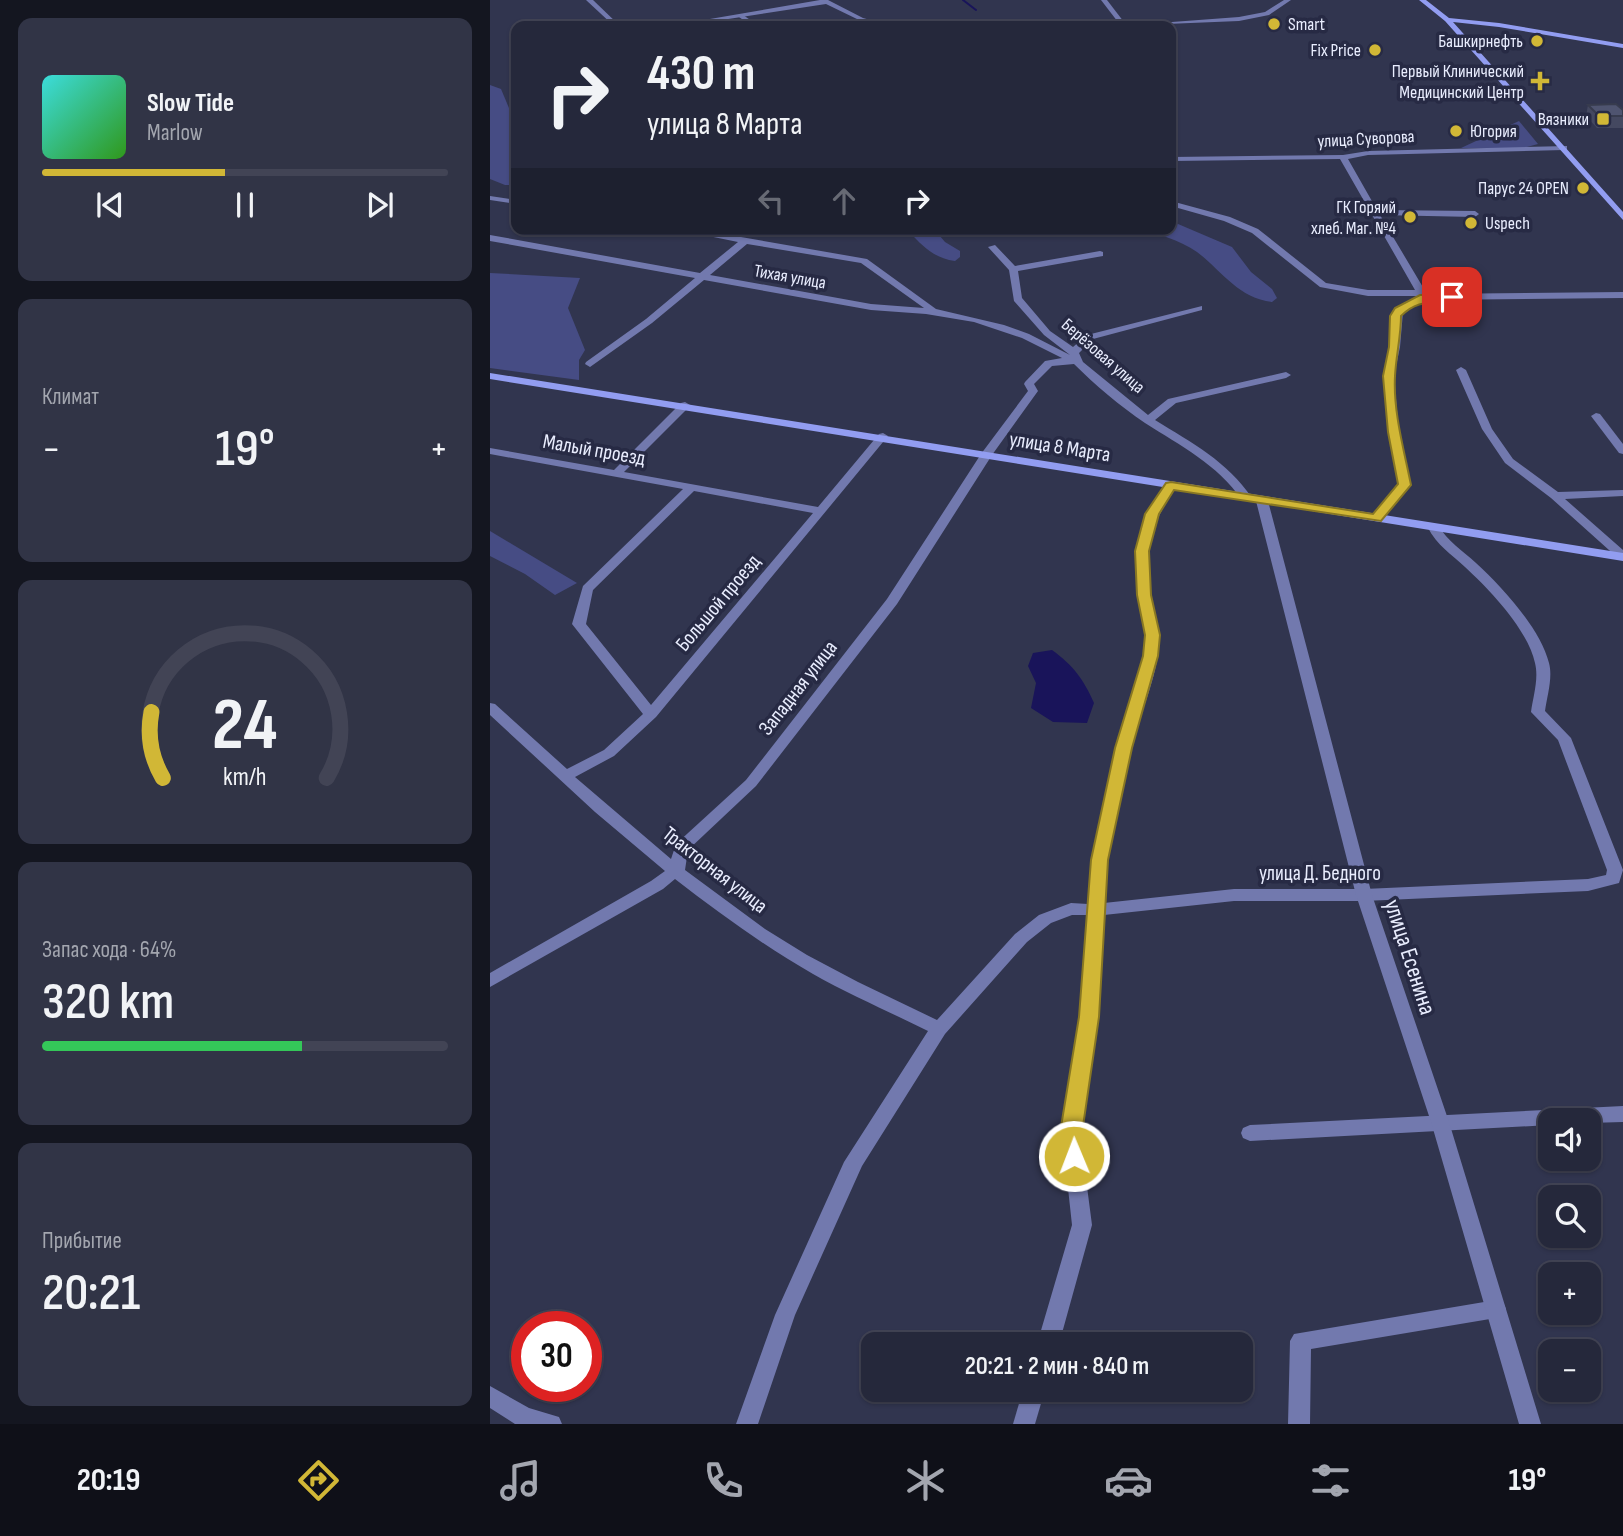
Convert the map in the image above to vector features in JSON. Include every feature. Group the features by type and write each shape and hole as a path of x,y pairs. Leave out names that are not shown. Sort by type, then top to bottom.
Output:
{"main road":[{"path":"1422,0 1447,20 1619,209 1623,217"},
{"path":"1447,20 1499,25 1623,46"},
{"name":"улица 8 Марта","path":"490,376 883,436 1254,499 1623,557"}],"street":[{"path":"589,0 612,21"},
{"path":"1104,0 1119,21"},
{"path":"1176,23 1239,19 1267,13 1287,0"},
{"path":"706,21 825,1 869,21"},
{"path":"741,16 748,21"},
{"name":"улица Суворова","path":"1176,159 1343,157 1368,153 1563,148"},
{"path":"1343,157 1422,295"},
{"path":"490,198 511,201"},
{"path":"1176,204 1227,219 1255,231 1323,285 1368,293 1422,295 1623,295"},
{"path":"1374,212 1475,214"},
{"path":"715,235 864,261 933,310"},
{"name":"Тихая улица","path":"490,239 871,307 933,310 972,317 1008,329 1075,359"},
{"path":"590,364 649,321 746,240"},
{"path":"992,247 1013,269 1100,254"},
{"name":"Берёзовая улица","path":"1013,269 1017,299 1047,333 1148,420 1219,463 1254,499"},
{"path":"1377,518 1404,485 1394,432 1389,376 1395,347 1396,316 1399,310 1422,295"},
{"path":"1075,359 1090,337 1199,309"},
{"name":"Западная улица","path":"677,870 681,848 751,783 892,601 987,454 1033,391 1029,384 1049,363 1075,359"},
{"path":"1461,370 1487,429 1509,461 1555,496 1623,557"},
{"path":"1148,420 1172,401 1286,375"},
{"path":"617,473 685,405"},
{"path":"1595,416 1623,451"},
{"name":"Большой проезд","path":"566,776 609,753 650,714 883,436"},
{"name":"Малый проезд","path":"490,451 822,511"},
{"path":"1051,1332 1082,1224 1071,1133 1089,1017 1100,860 1124,748 1151,656 1152,635 1144,595 1142,551 1152,514 1171,485"},
{"path":"650,714 579,624 587,589 692,487"},
{"path":"1555,496 1623,493"},
{"name":"улица Есенина","path":"1254,499 1364,895 1440,1122 1530,1424"},
{"name":"улица Д. Бедного","path":"747,1424 785,1315 854,1162 939,1030 1021,938 1045,919 1071,909 1095,910 1234,895 1364,895 1588,885 1613,879 1615,870 1564,738 1538,712 1542,664 1535,647 1510,610 1463,558 1443,545 1434,528"},
{"name":"Тракторная улица","path":"490,707 566,776 712,899 801,960 939,1030"},
{"path":"490,981 657,885 677,870"},
{"path":"1250,1133 1623,1114"},
{"path":"1299,1424 1301,1340 1496,1310"},
{"path":"490,1396 525,1421 551,1424"},
{"path":"1024,1424 1030,1402"}],"shaded area":[{"path":"490,85 501,89 511,113 511,185 490,179"},
{"path":"1519,121 1538,144 1523,148 1461,148"},
{"path":"1176,223 1232,247 1251,272 1272,289 1277,298 1272,302 1249,295 1231,283 1197,252 1158,235 1176,235"},
{"path":"912,235 939,235 960,251 960,257 955,261 929,251"},
{"path":"490,273 580,278 568,308 585,350 579,360 579,380 490,368"},
{"path":"490,531 577,583 555,595 525,574 490,556"},
{"path":"1052,650 1072,667 1094,703 1087,723 1053,722 1031,708 1036,683 1028,666 1033,653"}],"building":[{"path":"1616,104 1623,110 1623,116 1599,116 1588,105"}],"waterway":[{"path":"963,0 976,10"}],"place":[{"name":"Smart","path":"1274,24"},
{"name":"Башкирнефть","path":"1537,41"},
{"name":"Fix Price","path":"1375,50"},
{"name":"Первый Клинический Медицинский Центр","path":"1540,81"},
{"name":"Вязники","path":"1603,119"},
{"name":"Югория","path":"1456,131"},
{"name":"Парус 24 OPEN","path":"1583,188"},
{"name":"ГК Горяий хлеб. Маг. №4","path":"1410,217"},
{"name":"Uspech","path":"1471,223"}],"route":[{"path":"1074,1156 1071,1133 1089,1017 1100,860 1124,748 1151,656 1152,635 1144,595 1142,551 1152,514 1171,485 1377,518 1404,485 1394,432 1389,376 1395,347 1396,316 1399,310 1424,297 1452,297"}]}
